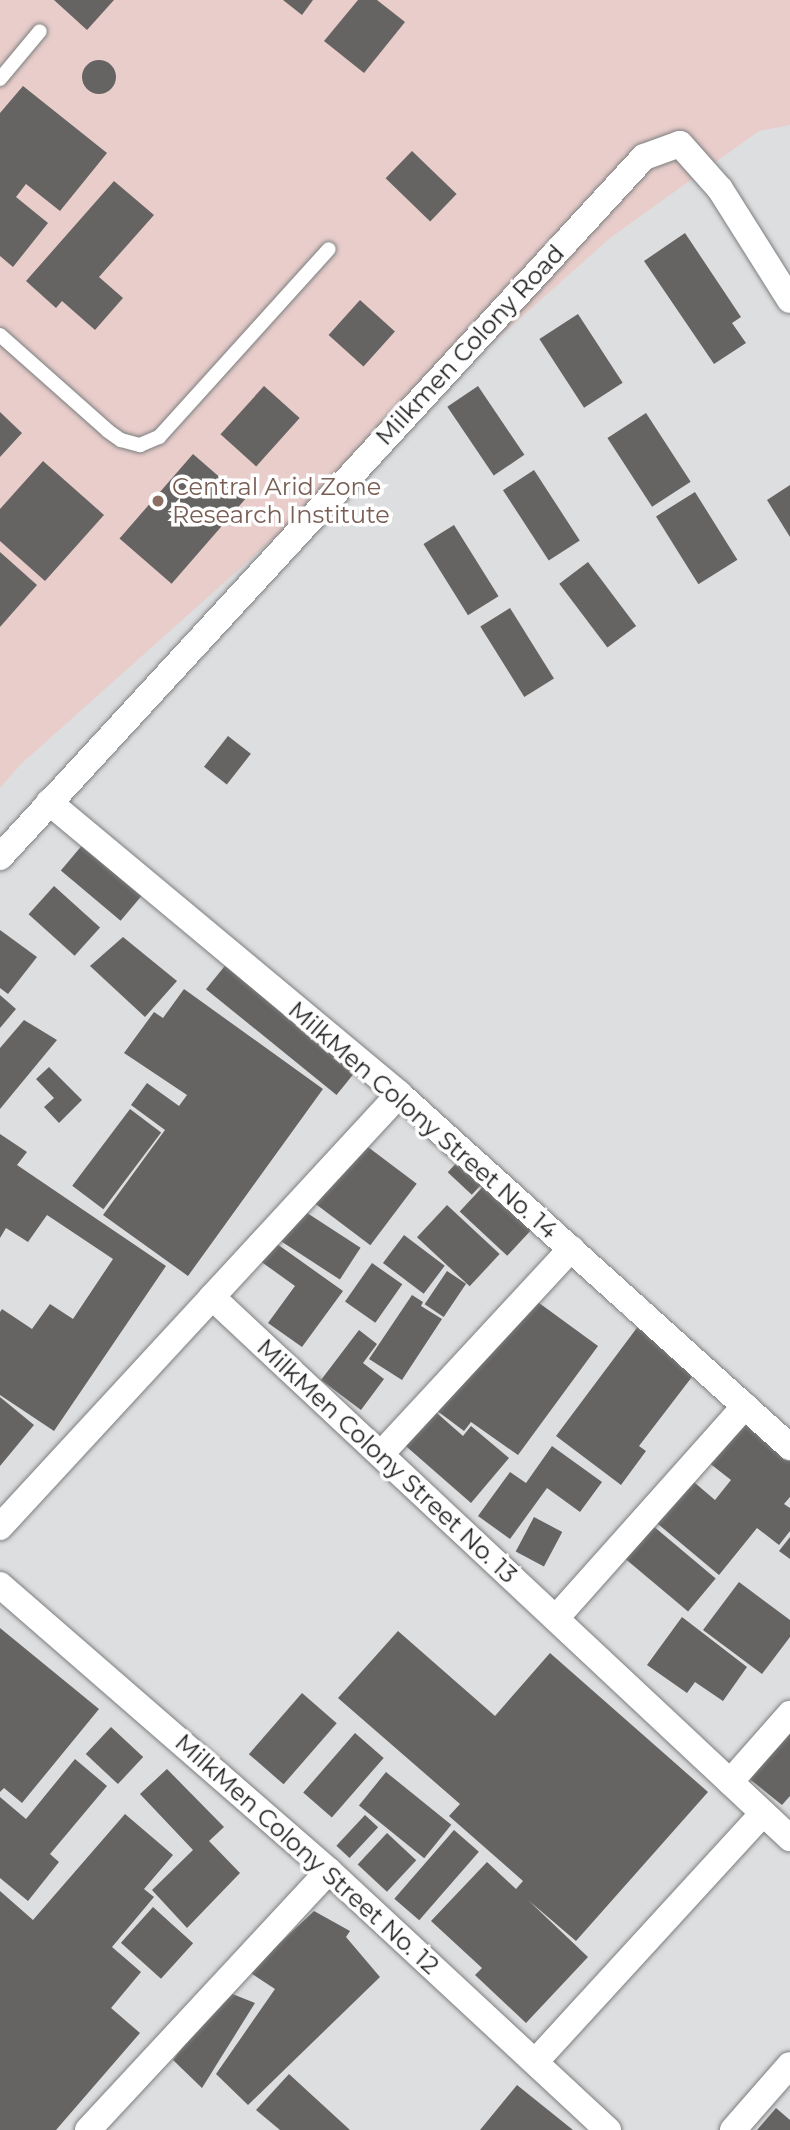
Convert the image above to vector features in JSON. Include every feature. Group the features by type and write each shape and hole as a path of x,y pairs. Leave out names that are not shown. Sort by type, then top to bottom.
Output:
{"street":[{"name":"Milkmen Colony Road","path":"0,857 644,157 680,144 720,189 790,300"},
{"name":"MilkMen Colony Street No. 14","path":"49,802 399,1094 790,1447"},
{"path":"0,1527 399,1094"},
{"path":"381,1454 571,1249"},
{"name":"MilkMen Colony Street No. 13","path":"212,1297 790,1838"},
{"path":"555,1618 744,1406"},
{"name":"MilkMen Colony Street No. 12","path":"0,1585 329,1871 608,2130"},
{"path":"730,1782 790,1714"},
{"path":"536,2061 762,1813"},
{"path":"88,2130 329,1871"},
{"path":"733,2130 790,2065"}],"lane":[{"path":"0,79 40,31"},
{"path":"0,335 108,431 121,440 140,445 159,437 329,249"}],"shaded area":[{"name":"Central Arid Zone Research Institute","path":"0,0 790,0 790,125 759,131 610,238 21,764 0,788"}],"building":[{"path":"54,0 114,0 87,30"},
{"path":"283,0 313,0 302,15"},
{"path":"358,0 377,0 405,22 364,73 324,41"},
{"path":"99,60 111,65 116,77 111,89 99,94 87,89 82,77 87,65"},
{"path":"23,86 107,153 60,211 26,184 16,197 48,223 13,267 0,256 0,113"},
{"path":"412,151 457,194 430,221 386,178"},
{"path":"114,181 154,215 99,277 123,298 95,330 62,301 56,308 26,281"},
{"path":"685,233 741,317 732,323 746,343 714,364 644,261"},
{"path":"360,300 395,331 363,366 329,335"},
{"path":"578,314 623,383 584,408 539,339"},
{"path":"264,386 300,418 256,466 221,434"},
{"path":"478,386 524,455 494,476 447,407"},
{"path":"0,412 22,433 0,457"},
{"path":"646,413 691,482 652,507 607,438"},
{"path":"193,454 245,499 172,584 120,539"},
{"path":"43,461 104,515 45,581 0,541 0,509"},
{"path":"534,470 580,540 549,561 503,490"},
{"path":"790,485 790,537 767,500"},
{"path":"695,492 737,560 698,584 656,516"},
{"path":"454,525 499,596 468,615 423,544"},
{"path":"0,552 37,585 0,627"},
{"path":"588,562 636,626 607,648 559,584"},
{"path":"510,608 554,678 524,697 480,627"},
{"path":"228,736 251,754 227,785 204,767"},
{"path":"84,843 144,893 121,921 61,871"},
{"path":"54,886 100,927 75,956 29,914"},
{"path":"0,930 37,957 8,994 0,988"},
{"path":"123,937 177,981 145,1017 90,966"},
{"path":"228,962 359,1068 337,1095 206,989"},
{"path":"184,989 323,1089 188,1276 103,1215 165,1130 131,1105 147,1083 179,1106 187,1095 124,1053 154,1012 163,1018"},
{"path":"0,995 16,1009 0,1028"},
{"path":"24,1020 57,1040 0,1109 0,1048"},
{"path":"49,1067 82,1100 59,1123 44,1107 54,1098 36,1079"},
{"path":"130,1109 161,1132 103,1209 72,1186"},
{"path":"0,1134 27,1152 17,1165 166,1266 54,1431 0,1395 0,1312 2,1309 32,1329 50,1304 73,1319 113,1259 47,1215 28,1242 6,1228 0,1238"},
{"path":"360,1141 417,1184 370,1245 314,1202"},
{"path":"462,1157 486,1180 472,1195 448,1172"},
{"path":"489,1180 537,1224 507,1256 460,1211"},
{"path":"447,1205 500,1254 470,1286 417,1237"},
{"path":"301,1209 361,1248 340,1280 280,1241"},
{"path":"404,1235 445,1266 424,1294 383,1263"},
{"path":"270,1239 343,1291 302,1347 268,1323 295,1286 256,1258"},
{"path":"372,1263 402,1284 375,1323 345,1302"},
{"path":"447,1271 466,1284 444,1317 425,1304"},
{"path":"412,1295 423,1302 421,1306 442,1319 402,1380 369,1359"},
{"path":"535,1300 598,1346 518,1455 471,1422 464,1431 432,1407"},
{"path":"642,1321 698,1369 639,1446 646,1451 621,1485 556,1436"},
{"path":"359,1330 377,1344 363,1363 384,1379 361,1410 321,1380"},
{"path":"0,1397 34,1425 0,1466"},
{"path":"430,1407 463,1436 471,1426 509,1458 471,1503 400,1441"},
{"path":"744,1417 790,1454 790,1497 784,1504 790,1508 790,1531 779,1545 757,1528 719,1575 652,1519 688,1477 715,1500 731,1480 708,1462"},
{"path":"552,1446 602,1482 580,1512 547,1488 510,1539 478,1516 510,1472 526,1483"},
{"path":"534,1517 562,1532 544,1566 516,1551"},
{"path":"646,1520 716,1578 688,1611 618,1553"},
{"path":"790,1537 790,1559 779,1551"},
{"path":"739,1582 790,1620 790,1637 762,1674 703,1630"},
{"path":"682,1617 747,1667 723,1701 695,1682 687,1693 647,1665"},
{"path":"0,1628 99,1709 22,1803 4,1788 0,1792"},
{"path":"398,1631 495,1716 550,1653 708,1792 576,1941 528,1900 588,1957 526,2023 475,1975 482,1968 431,1921 487,1862 516,1889 523,1881 449,1816 460,1804 338,1698"},
{"path":"302,1693 337,1723 284,1784 249,1754"},
{"path":"111,1727 143,1757 118,1784 86,1754"},
{"path":"790,1730 790,1796 782,1805 747,1777"},
{"path":"355,1733 384,1758 332,1818 303,1793"},
{"path":"75,1759 107,1786 50,1854 59,1862 28,1901 0,1878 0,1797 26,1819"},
{"path":"167,1769 224,1827 209,1841 240,1873 187,1928 152,1890 193,1850 140,1794"},
{"path":"386,1772 451,1825 424,1858 359,1805"},
{"path":"125,1814 173,1855 144,1889 154,1897 112,1947 141,1972 111,2008 140,2033 56,2130 0,2130 0,1891 33,1920"},
{"path":"365,1815 378,1827 350,1858 336,1846"},
{"path":"454,1830 479,1852 419,1920 394,1899"},
{"path":"387,1833 416,1860 387,1892 358,1864"},
{"path":"153,1907 193,1943 161,1979 121,1943"},
{"path":"314,1911 350,1931 346,1937 380,1977 248,2105 216,2074 275,1989 249,1972"},
{"path":"225,1991 255,2003 202,2088 173,2060"},
{"path":"289,2074 350,2130 280,2130 256,2110"},
{"path":"517,2085 573,2130 480,2130"},
{"path":"776,2108 790,2120 790,2130 757,2130"}],"place":[{"name":"Central Arid Zone Research Institute","path":"158,501"}]}
